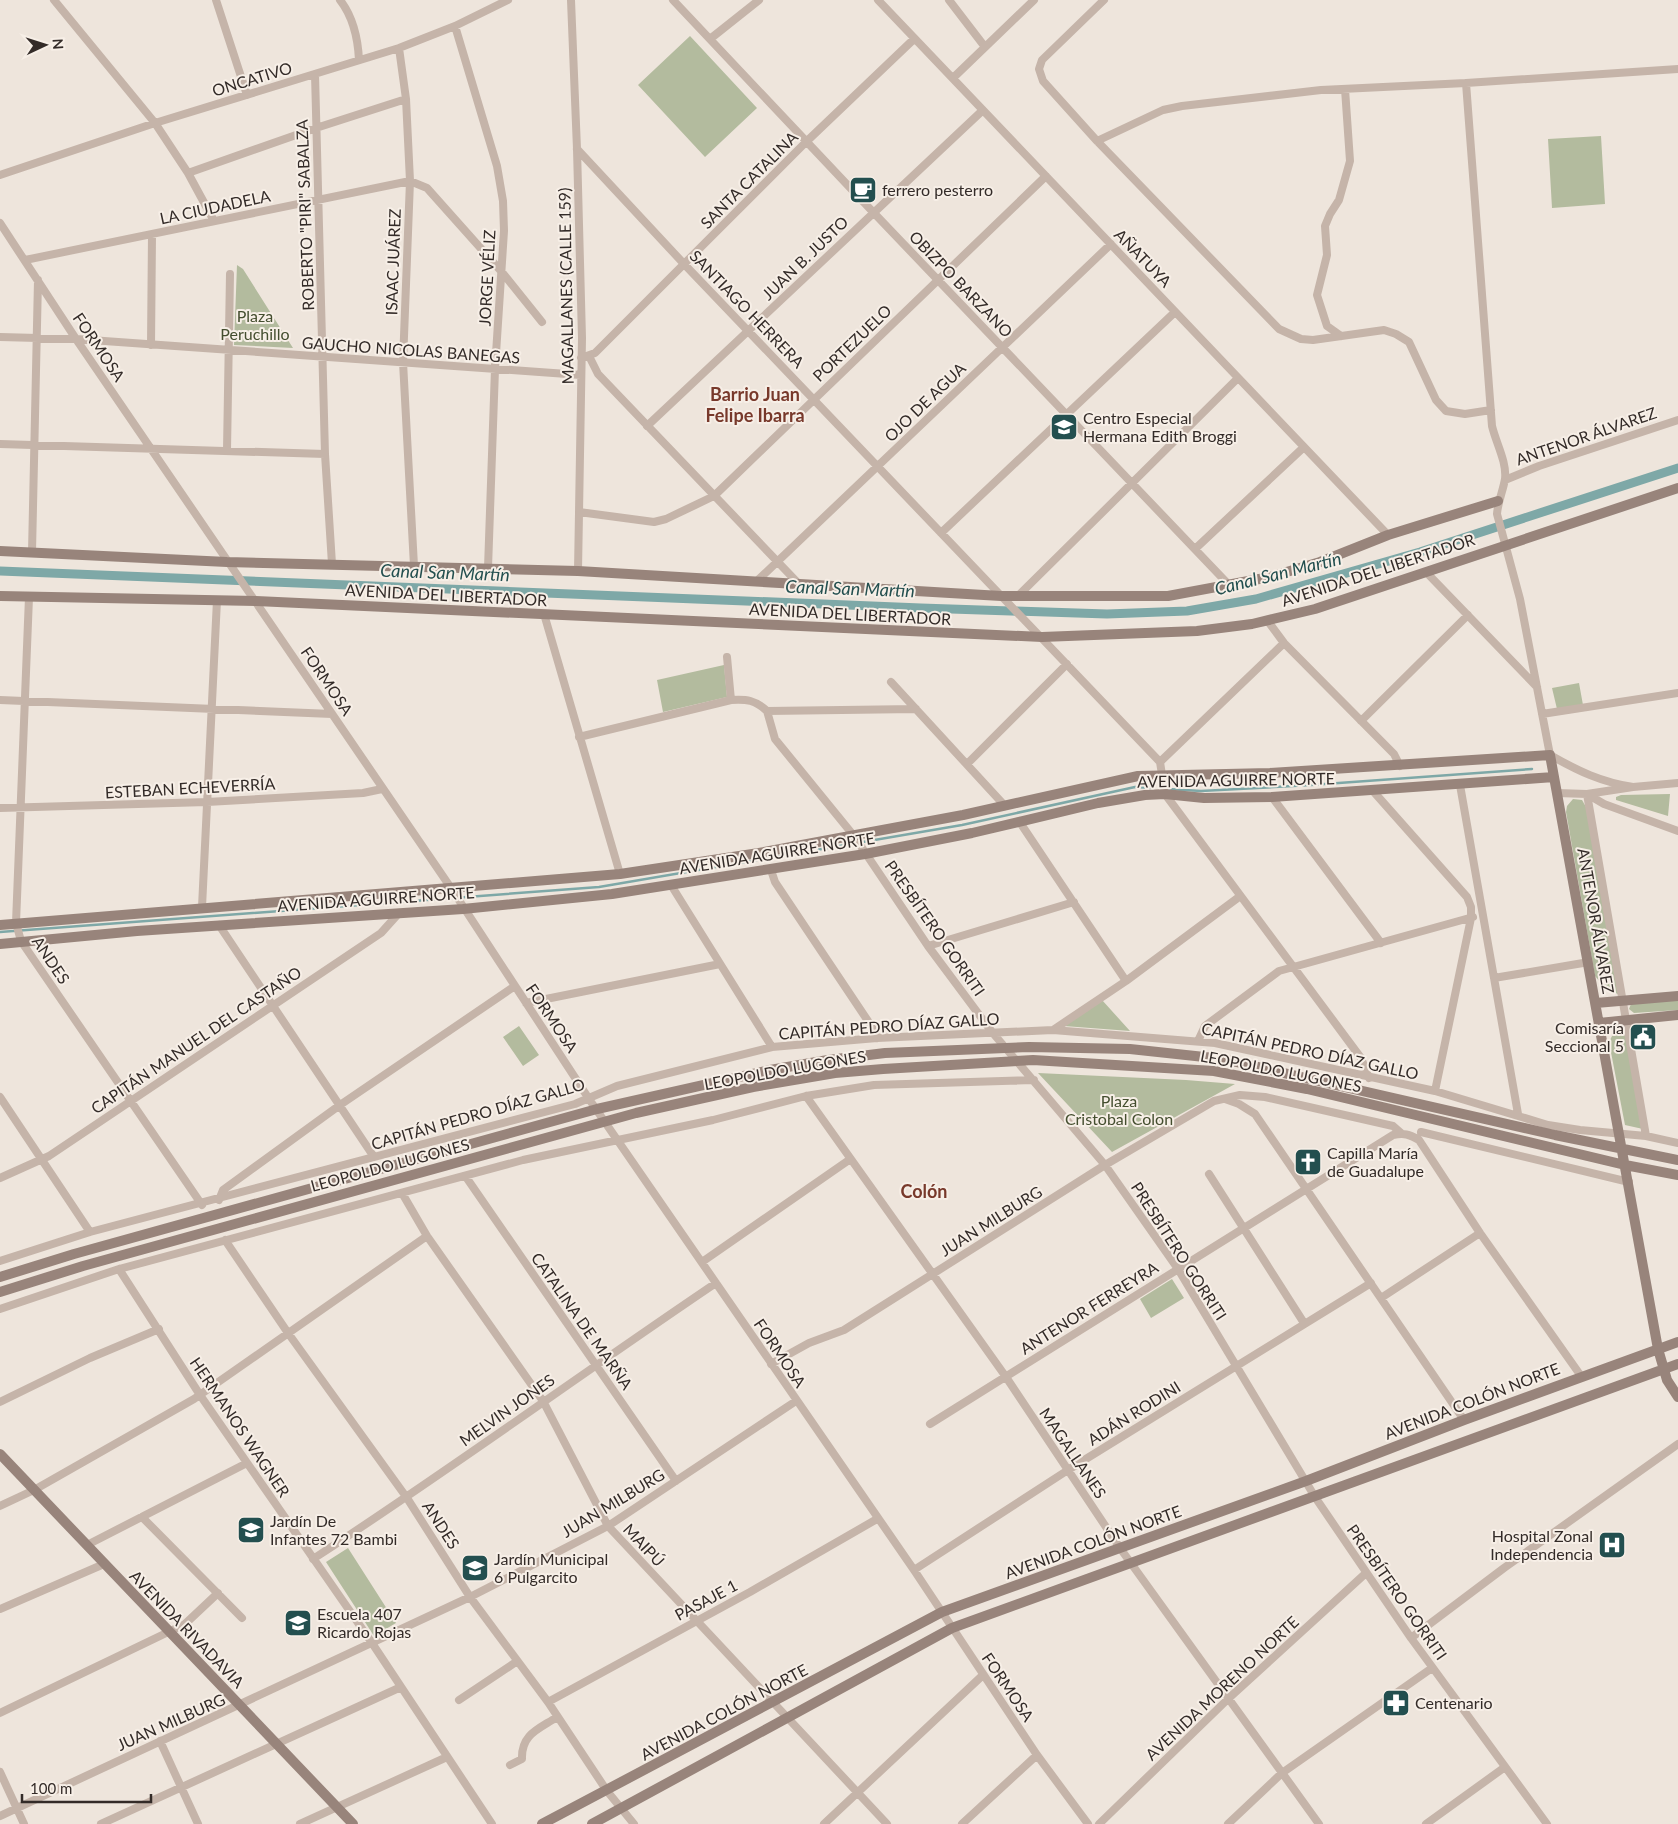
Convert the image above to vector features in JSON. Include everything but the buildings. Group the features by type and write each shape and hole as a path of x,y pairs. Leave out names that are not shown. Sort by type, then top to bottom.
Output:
{"main road":[{"name":"AVENIDA DEL LIBERTADOR","path":"0,596 256,601 1042,637 1188,632 1267,620 1315,609 1426,572 1504,541 1678,488"},
{"name":"AVENIDA DEL LIBERTADOR","path":"0,551 227,562 578,571 797,582 1001,596 1168,596 1230,586 1320,562 1388,536 1498,501"},
{"name":"AVENIDA AGUIRRE NORTE","path":"0,925 202,907 452,891 620,874 856,839 1126,777 1270,773 1550,755"},
{"name":"ANTENOR ÁLVAREZ","path":"1550,755 1658,1349 1663,1370 1678,1397"},
{"name":"AVENIDA AGUIRRE NORTE","path":"0,944 20,938 399,913 612,894 771,870 1019,821 1098,803 1164,794 1204,798 1272,797 1554,778"},
{"path":"1596,1003 1622,999 1678,996"},
{"path":"1599,1023 1678,1015"},
{"name":"LEOPOLDO LUGONES","path":"0,1277 74,1254 597,1109 665,1092 828,1060 886,1053 1006,1048 1130,1049 1223,1059 1678,1160"},
{"name":"LEOPOLDO LUGONES","path":"0,1292 83,1266 606,1121 754,1087 836,1073 1017,1062 1072,1062 1214,1071 1288,1085 1625,1165 1678,1175"},
{"name":"AVENIDA COLÓN NORTE","path":"542,1824 772,1704 942,1612 1306,1481 1464,1420 1678,1342"},
{"name":"AVENIDA COLÓN NORTE","path":"592,1824 952,1628 1315,1498 1678,1364"},
{"name":"AVENIDA RIVADAVIA","path":"0,1454 353,1824"}],"street":[{"path":"54,0 155,123 188,173 214,221"},
{"path":"216,0 247,95"},
{"path":"340,0 352,21 358,38 359,60"},
{"name":"ONCATIVO","path":"0,175 155,123 399,48 455,26 508,0"},
{"name":"MAGALLANES (CALLE 159)","path":"570,0 585,357 581,375 578,571"},
{"name":"OBIZPO BARZANO","path":"673,0 1230,586"},
{"path":"710,39 760,0"},
{"name":"AÑATUYA","path":"878,0 1388,536"},
{"path":"949,0 985,47"},
{"path":"953,78 1034,0"},
{"path":"1104,0 1042,60 1039,69 1043,80 1097,141 1279,329 1301,339 1313,340 1384,330 1396,334 1409,342 1436,400 1446,411 1465,414 1491,410"},
{"name":"JORGE VÉLIZ","path":"455,26 497,166 503,201 504,231 495,369 488,568"},
{"name":"SANTA CATALINA","path":"585,357 685,265 806,142 914,39"},
{"name":"ISAAC JUÁREZ","path":"399,48 406,99 410,181 403,362 414,566"},
{"path":"1097,141 1163,110 1182,106 1345,89 1678,69"},
{"name":"ROBERTO \"PIRI\" SABALZA","path":"315,74 325,454 332,564"},
{"path":"1466,83 1491,410 1495,440 1504,466 1505,480 1498,501"},
{"path":"1342,336 1327,326 1317,295 1327,255 1325,226 1339,200 1350,162 1345,89"},
{"path":"188,173 406,99"},
{"name":"JUAN B. JUSTO","path":"647,426 983,110"},
{"name":"SANTIAGO HERRERA","path":"577,149 748,332 1160,762"},
{"name":"PORTEZUELO","path":"579,512 654,522 666,519 714,496 1046,176"},
{"path":"410,181 427,188 501,271 542,322"},
{"name":"LA CIUDADELA","path":"25,260 410,181"},
{"name":"FORMOSA","path":"0,223 76,339 452,891 589,1099 914,1570 1036,1755 1088,1824"},
{"path":"151,345 152,234"},
{"name":"OJO DE AGUA","path":"758,580 1111,244"},
{"path":"227,450 227,351 230,274"},
{"path":"32,552 38,280"},
{"path":"941,534 1175,312"},
{"name":"GAUCHO NICOLAS BANEGAS","path":"0,337 76,339 581,375"},
{"path":"585,357 598,374 797,582"},
{"path":"1018,596 1238,378"},
{"name":"ANTENOR ÁLVAREZ","path":"1505,480 1539,466 1678,420"},
{"path":"0,444 325,454"},
{"path":"1195,549 1304,447"},
{"name":"ANTENOR ÁLVAREZ","path":"1498,501 1497,514 1520,598 1550,755"},
{"path":"1426,572 1538,688"},
{"name":"ANDES","path":"29,597 16,925 20,938 202,1205"},
{"path":"202,907 217,600"},
{"path":"544,614 620,874"},
{"path":"1361,721 1468,615"},
{"path":"1267,620 1284,643 1394,754 1400,766"},
{"path":"1284,643 1160,762 1164,794 1361,1058 1369,1078"},
{"path":"727,656 731,700"},
{"path":"967,764 1067,664"},
{"path":"891,682 1005,806"},
{"path":"1542,714 1678,693"},
{"path":"579,737 731,700 748,699 758,703 767,711 775,709 916,709"},
{"path":"0,700 332,714"},
{"name":"PRESBÍTERO GORRITI","path":"767,711 775,739 856,839 928,946 992,1032 1105,1165 1178,1269 1315,1498 1432,1668 1547,1824"},
{"path":"1550,755 1582,774 1610,784 1633,787"},
{"path":"1557,793 1587,794 1678,783"},
{"path":"1460,785 1518,1114"},
{"name":"ESTEBAN ECHEVERRÍA","path":"0,808 207,802 363,793 382,789"},
{"path":"1373,791 1467,897 1471,907 1471,918 1434,1091"},
{"path":"1587,794 1604,804 1678,831"},
{"path":"1587,794 1646,1136"},
{"path":"1272,797 1381,943"},
{"path":"1019,821 1126,981"},
{"path":"771,870 776,882 872,1027 877,1038"},
{"path":"671,885 772,1047"},
{"path":"1053,1030 1126,981 1239,897"},
{"path":"928,946 1074,902"},
{"name":"CAPITÁN MANUEL DEL CASTAÑO","path":"0,1178 42,1160 381,932 399,913"},
{"path":"1198,1041 1205,1026 1279,971 1291,966 1471,918 1482,913"},
{"path":"219,924 374,1157"},
{"path":"1494,978 1589,962"},
{"path":"526,1003 720,964"},
{"path":"220,1200 222,1190 340,1105 515,986"},
{"name":"CAPITÁN PEDRO DÍAZ GALLO","path":"0,1261 90,1232 202,1205 575,1104 617,1086 772,1047 877,1038 1053,1030 1198,1041 1434,1091 1518,1114 1548,1125 1646,1136 1678,1143"},
{"path":"0,1309 119,1269 466,1177 523,1160 713,1120 806,1096 874,1085 1034,1080"},
{"name":"JUAN MILBURG","path":"771,1364 809,1343 844,1330 1105,1165 1214,1102 1240,1095 1265,1097 1393,1126 1401,1133"},
{"name":"MAGALLANES","path":"806,1096 849,1160 1006,1377 1131,1564 1319,1824"},
{"path":"0,1097 90,1232"},
{"path":"1225,1099 1240,1104 1255,1114 1464,1420"},
{"path":"1418,1140 1426,1118"},
{"path":"1421,1132 1629,1182"},
{"path":"1401,1133 1409,1134 1418,1140 1480,1233 1582,1376"},
{"name":"ANTENOR FERREYRA","path":"930,1424 1244,1227 1393,1135 1401,1133"},
{"path":"702,1262 849,1160"},
{"path":"1210,1174 1304,1324"},
{"name":"CATALINA DE MARÑA","path":"466,1177 676,1481"},
{"name":"MAIPÚ","path":"402,1193 428,1236 542,1401 608,1526 772,1704 788,1718 888,1824"},
{"path":"1381,1298 1480,1233"},
{"path":"0,1506 34,1490 200,1395 428,1236"},
{"name":"ANDES","path":"225,1240 288,1333 407,1498 470,1597 516,1662 548,1702 607,1791 634,1824"},
{"name":"HERMANOS WAGNER","path":"119,1269 200,1395 372,1643 492,1824"},
{"name":"MELVIN JONES","path":"313,1559 407,1498 595,1364 716,1283"},
{"name":"ADÁN RODINI","path":"914,1570 1068,1470 1371,1283"},
{"path":"0,1402 90,1358 159,1329"},
{"name":"JUAN MILBURG","path":"0,1816 160,1741 240,1706 470,1597 608,1526 796,1401"},
{"path":"1411,1638 1504,1568 1678,1444"},
{"path":"87,1545 247,1463"},
{"path":"142,1517 242,1618"},
{"name":"PASAJE 1","path":"548,1702 877,1519"},
{"path":"0,1609 104,1564"},
{"name":"AVENIDA MORENO NORTE","path":"1098,1824 1229,1698 1366,1573"},
{"path":"0,1713 185,1624 218,1593"},
{"path":"459,1700 516,1662"},
{"path":"1228,1824 1282,1773 1432,1668"},
{"path":"824,1824 983,1675"},
{"path":"101,1824 401,1687"},
{"path":"510,1765 522,1758 524,1742 529,1736 558,1717"},
{"path":"160,1741 198,1824"},
{"path":"962,1824 1036,1755"},
{"path":"300,1824 447,1757"},
{"path":"1426,1824 1505,1767"},
{"path":"0,1772 24,1824"}],"green space":[{"path":"690,36 757,108 705,157 638,85"},
{"path":"1601,136 1605,204 1552,208 1548,139"},
{"name":"Plaza Peruchillo","path":"237,265 243,269 293,348 234,345"},
{"path":"724,665 727,697 663,712 657,680"},
{"path":"1579,683 1583,705 1557,709 1552,688"},
{"path":"1670,794 1668,816 1616,800 1616,797 1621,795"},
{"path":"1573,799 1582,800 1586,807 1620,995 1605,988 1595,976 1566,812 1567,806"},
{"path":"1102,1000 1130,1031 1064,1026"},
{"path":"1678,1000 1678,1010 1634,1013 1629,1009 1631,1004"},
{"path":"1624,1024 1643,1129 1625,1125 1609,1042 1615,1030"},
{"path":"519,1026 539,1055 523,1066 503,1037"},
{"name":"Plaza Cristobal Colon","path":"1038,1073 1186,1080 1235,1084 1112,1152"},
{"path":"1172,1279 1184,1298 1151,1318 1140,1299"},
{"path":"348,1548 396,1623 374,1636 326,1562"}],"waterway":[{"name":"Canal San Martín","path":"0,571 921,608 1107,614 1187,611 1256,599 1420,552 1678,468"},
{"path":"1168,789 1201,791 1311,785 1532,769"},
{"path":"0,932 599,887 962,825 1135,787 1153,788"}],"place":[{"name":"ferrero pesterro","path":"863,190"},
{"name":"Centro Especial Hermana Edith Broggi","path":"1064,427"},
{"name":"Comisaría Seccional 5","path":"1643,1037"},
{"name":"Capilla María de Guadalupe","path":"1308,1162"},
{"name":"Jardín De Infantes 72 Bambi","path":"251,1530"},
{"name":"Hospital Zonal Independencia","path":"1612,1545"},
{"name":"Jardín Municipal 6 Pulgarcito","path":"475,1568"},
{"name":"Escuela 407 Ricardo Rojas","path":"298,1623"},
{"name":"Centenario","path":"1396,1703"}],"district":[{"name":"Barrio Juan Felipe Ibarra","path":"755,405"},
{"name":"Colón","path":"924,1192"}]}
